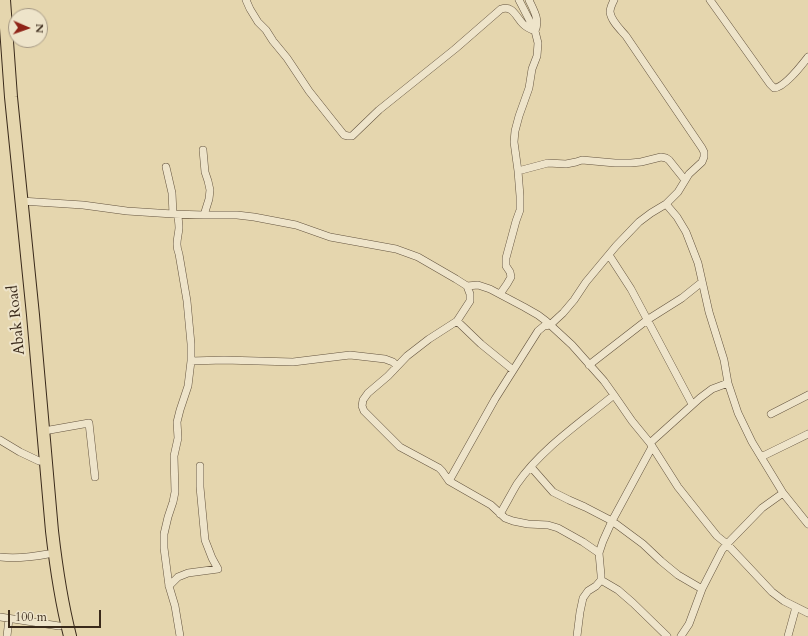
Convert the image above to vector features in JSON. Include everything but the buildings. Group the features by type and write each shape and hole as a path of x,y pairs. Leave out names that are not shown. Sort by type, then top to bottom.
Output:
{"highway":[{"name":"Abak Road","path":"4,0 11,97 33,315 41,432 39,461 48,554 60,631"},
{"name":"Abak Road","path":"0,52 9,161 56,564 70,636"}],"street":[{"path":"246,0 258,22 266,30 273,42 287,58 314,97 344,135 348,136 352,136 379,110 501,9 506,7 512,9 525,26 535,31"},
{"path":"500,294 511,277 506,266 506,258 520,210 518,171 514,142 515,131 537,56 538,43 535,31 519,0"},
{"path":"529,0 538,20 535,31"},
{"path":"448,480 495,399 538,331 544,326 550,325 563,313 586,282 610,254 639,222 666,204 678,192 689,174 702,162 704,157 702,148 626,36 613,21 610,13 611,5 614,0"},
{"path":"710,0 774,88 778,87 795,74 808,58"},
{"path":"203,150 205,172 210,190 209,200 204,215"},
{"path":"518,171 548,163 566,164 582,160 631,163 661,157 670,160 685,180"},
{"path":"166,167 175,214 179,226 177,248 187,301 192,344 188,386 177,422 178,438 174,456 175,492 164,534 164,548 169,586 175,606 180,636"},
{"path":"21,201 83,205 126,211 175,214 237,215 254,217 296,225 330,237 396,249 418,257 456,279 467,286 470,294 470,301 457,321 429,339 407,356 388,376 368,393 363,400 362,406 364,411 400,447 439,468 448,480 491,505 505,518 528,524 548,525 558,528 599,553"},
{"path":"666,204 677,217 686,232 698,263 709,312 738,413 747,433 783,493 808,524"},
{"path":"610,254 631,289 692,404"},
{"path":"589,365 647,320 682,298 702,282"},
{"path":"467,286 478,285 490,289 538,315 572,345 614,395 651,445 682,492 717,536 727,544 772,592 784,601 808,613"},
{"path":"457,321 481,344 513,370"},
{"path":"191,361 224,360 293,362 350,355 385,359 393,362 397,366"},
{"path":"577,636 583,598 601,580 599,553 603,541 651,445 692,404 712,389 728,382"},
{"path":"500,514 518,484 531,467 566,434 614,395"},
{"path":"771,414 808,395"},
{"path":"41,432 88,423 96,477"},
{"path":"761,457 808,434"},
{"path":"0,440 39,461"},
{"path":"169,586 178,577 188,573 218,569 205,540 200,487 200,466"},
{"path":"531,467 553,492 612,521 643,544 678,575 702,589"},
{"path":"681,636 689,624 702,589 715,563 727,544 762,508 783,493"},
{"path":"0,557 26,558 48,554"},
{"path":"601,580 623,594 667,636"},
{"path":"788,636 796,607"},
{"path":"0,617 60,631"},
{"path":"7,636 9,619"}]}
